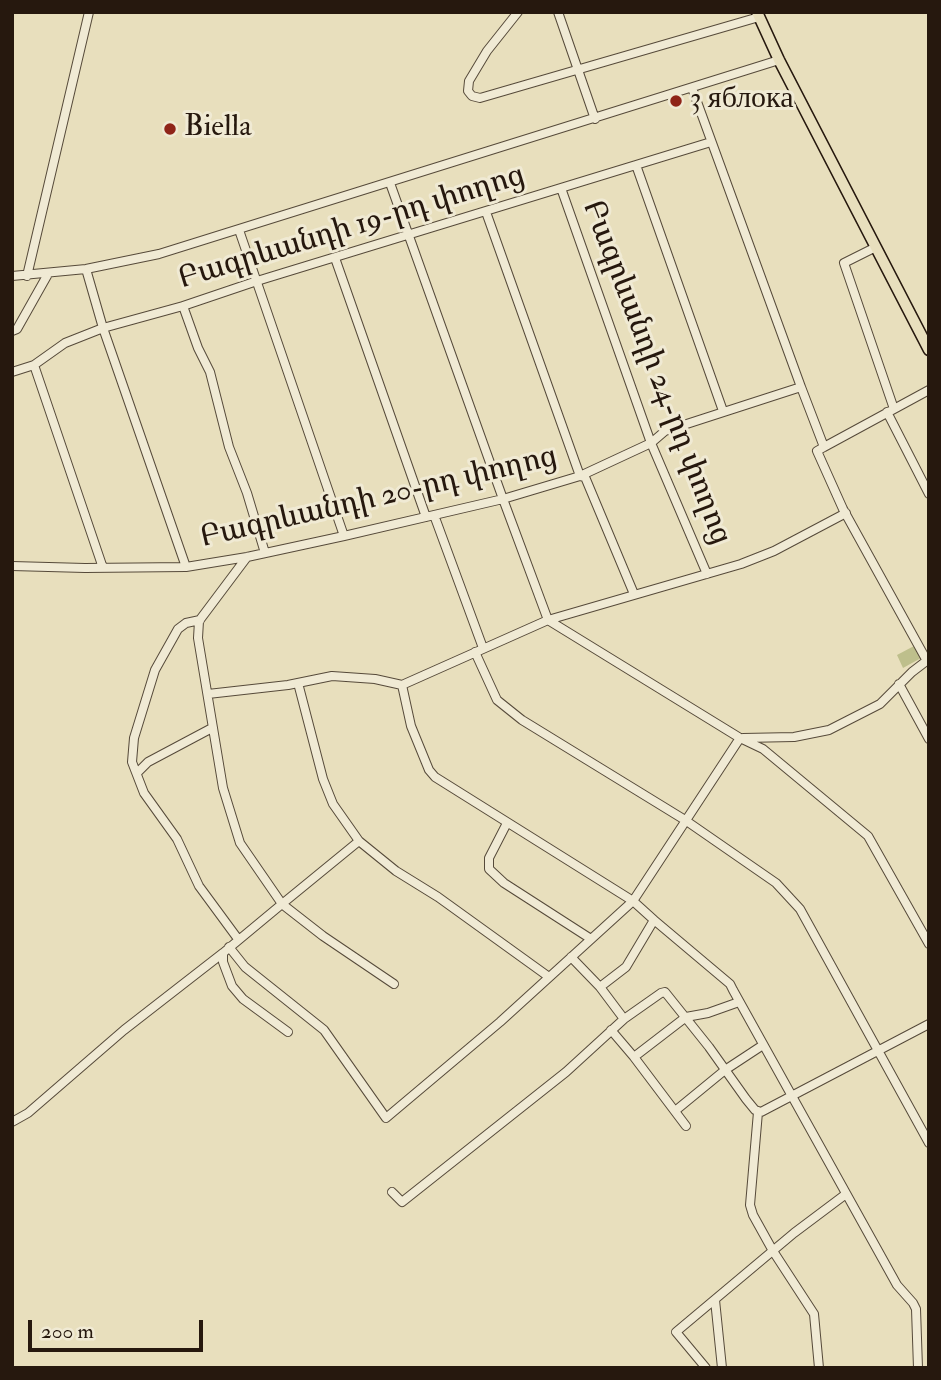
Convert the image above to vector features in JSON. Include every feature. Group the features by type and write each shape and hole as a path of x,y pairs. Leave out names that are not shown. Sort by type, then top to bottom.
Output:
{"main road":[{"path":"758,14 779,60 929,350"}],"street":[{"path":"26,276 89,12"},
{"path":"518,12 468,81 468,91 472,96 480,98 579,70 758,14"},
{"path":"558,12 595,119"},
{"path":"12,276 86,270 159,254 779,60"},
{"path":"692,88 824,447"},
{"name":"Բագրևանդի 19-րդ փողոց","path":"12,372 34,365 65,343 103,328 183,306 711,142"},
{"path":"636,165 723,411"},
{"path":"390,183 548,620 762,749 868,836 929,944"},
{"name":"Բագրևանդի 24-րդ փողոց","path":"561,188 651,443 707,574"},
{"path":"486,212 580,476 585,477 634,594"},
{"path":"239,230 344,536"},
{"path":"876,247 844,263 890,410 929,494"},
{"path":"335,258 497,700 522,720 685,820 776,883 800,909 929,1143"},
{"path":"86,270 103,328 186,567"},
{"path":"12,331 17,329 48,274"},
{"path":"183,306 210,372 229,447 247,493 265,553"},
{"path":"34,365 103,568"},
{"name":"Բագրևանդի 20-րդ փողոց","path":"12,566 186,567 344,536 503,499 580,476 651,443 665,431 801,387"},
{"path":"740,738 794,737 830,730 880,704 928,660 846,513 817,451 929,390"},
{"path":"208,694 332,676 375,679 402,685 548,620 741,564 774,551 846,513"},
{"path":"247,557 200,620 198,638 223,788 240,843 282,904 323,936 394,984"},
{"path":"200,620 186,623 178,629 155,670 134,738 132,762 145,793 177,839 199,886 238,939"},
{"path":"298,683 323,779 333,804 359,841 396,871 438,897 549,977"},
{"path":"899,684 929,739"},
{"path":"402,685 411,726 429,770 435,777 633,901 730,984 897,1285 916,1309 918,1368"},
{"path":"137,773 148,762 212,728"},
{"path":"225,950 324,1030 386,1118 500,1022 633,901 740,738"},
{"path":"508,822 489,858 489,869 504,883 591,939"},
{"path":"12,1122 28,1113 124,1031 359,841"},
{"path":"600,987 626,967 653,920"},
{"path":"225,950 223,962 232,986 243,999 288,1032"},
{"path":"571,957 600,987 624,1018"},
{"path":"392,1192 402,1202 566,1072 624,1018 665,992 758,1112 750,1205 773,1251 814,1314 819,1368"},
{"path":"634,1057 686,1017 708,1013 739,1002"},
{"path":"758,1112 929,1024"},
{"path":"611,1030 686,1126"},
{"path":"675,1111 725,1070 763,1045"},
{"path":"706,1368 676,1332 846,1194"},
{"path":"715,1300 722,1368"}],"green space":[{"path":"914,646 921,658 903,668 897,655"}],"place":[{"name":"3 яблока","path":"676,101"},
{"name":"Biella","path":"170,129"}]}
